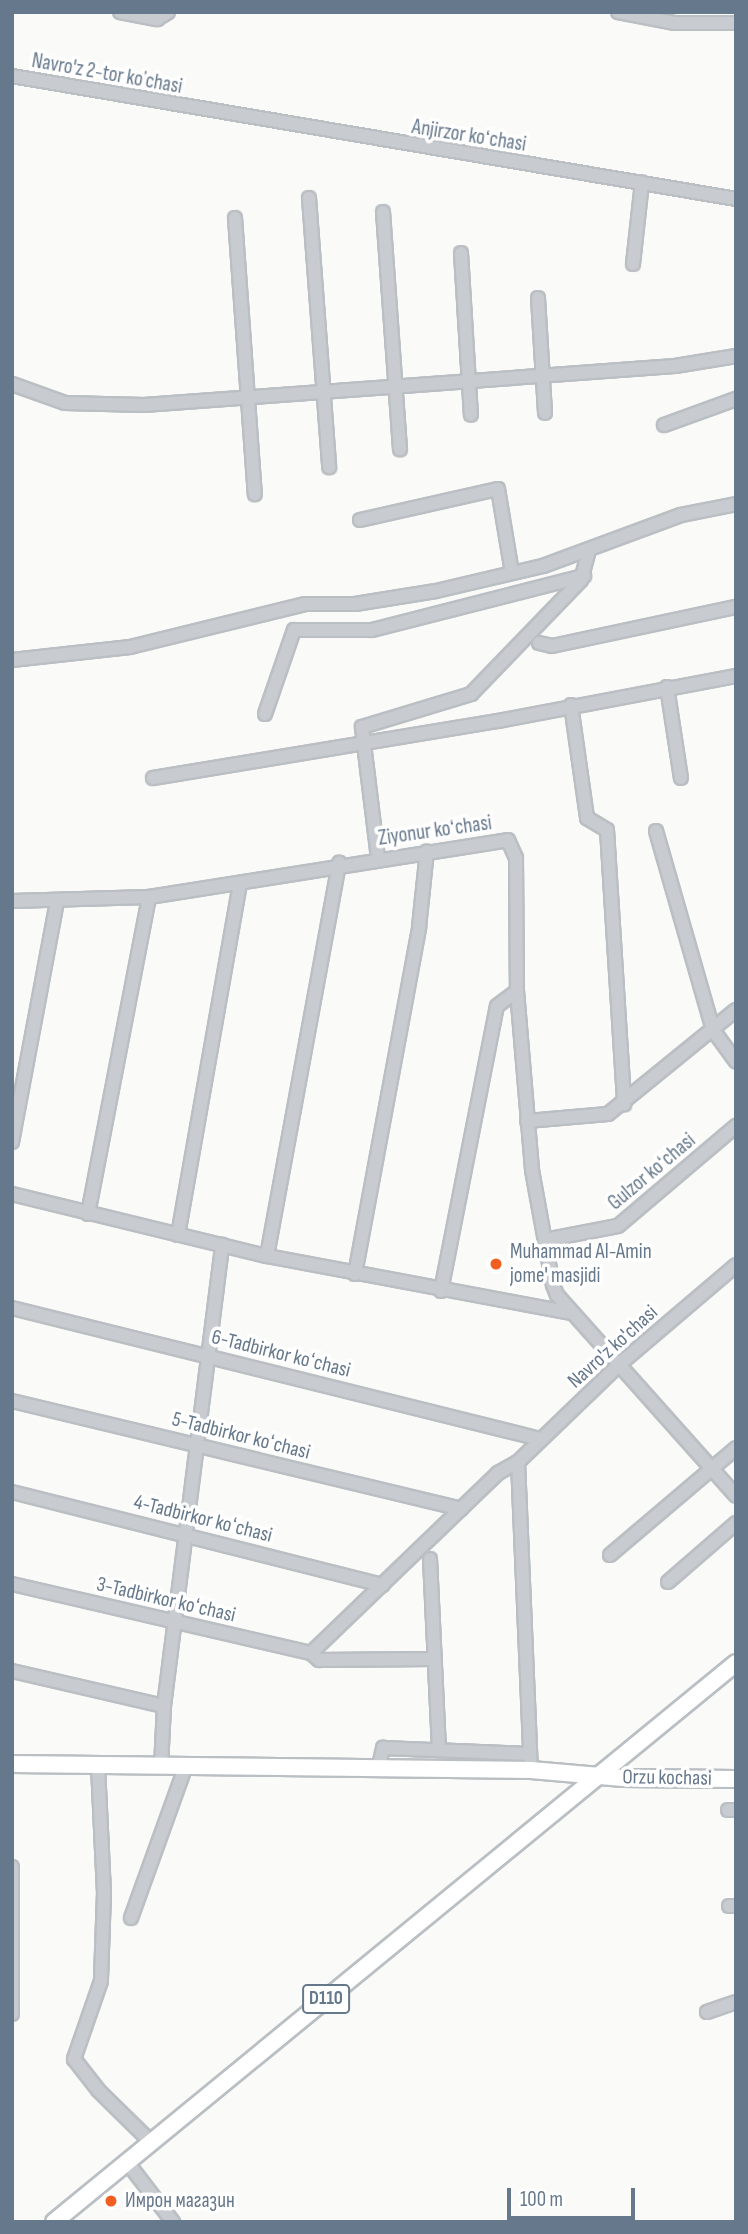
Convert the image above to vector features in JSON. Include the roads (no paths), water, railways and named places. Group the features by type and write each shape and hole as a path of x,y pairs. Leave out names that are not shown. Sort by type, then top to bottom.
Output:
{"main road":[{"name":"D110","path":"54,2222 736,1662"},
{"name":"Orzu kochasi","path":"12,1764 185,1768 378,1760 531,1762 598,1776 736,1779"}],"street":[{"path":"120,12 157,19 168,12"},
{"path":"618,12 674,23 736,23"},
{"name":"Anjirzor koʻchasi","path":"12,76 736,199"},
{"path":"633,264 642,182"},
{"path":"309,198 329,467"},
{"path":"383,212 400,449"},
{"path":"235,218 250,397 254,494"},
{"path":"461,253 471,415"},
{"path":"538,298 545,413"},
{"path":"12,384 65,403 144,405 675,366 736,356"},
{"path":"664,425 736,399"},
{"path":"360,520 498,489 512,573"},
{"path":"12,660 131,647 305,604 390,599 512,573 588,553 681,515 736,504"},
{"path":"378,858 362,727 471,694 584,576 588,553"},
{"path":"265,715 294,630 372,630 584,576"},
{"path":"539,643 552,646 736,607"},
{"path":"153,778 363,745 736,676"},
{"path":"667,687 681,778"},
{"path":"571,705 587,818 607,830 624,1104"},
{"path":"656,831 713,1030 736,1062"},
{"name":"Ziyonur koʻchasi","path":"12,901 57,902 149,897 240,883 340,863 508,840 516,858 517,991 527,1121 545,1240 557,1295 621,1363 736,1496"},
{"path":"355,1274 419,927 427,850"},
{"path":"267,1256 340,863"},
{"path":"178,1235 240,883"},
{"path":"88,1214 149,897"},
{"path":"12,1142 57,902"},
{"path":"441,1291 497,1006 517,991"},
{"path":"527,1121 594,1117 624,1104 736,1010"},
{"name":"Gulzor koʻchasi","path":"545,1240 618,1226 736,1126"},
{"path":"12,1194 267,1256 441,1291 573,1313"},
{"path":"161,1767 164,1706 222,1245"},
{"name":"Navro'z ko'chasi","path":"311,1653 498,1473 518,1462 621,1363 733,1273"},
{"name":"6-Tadbirkor koʻchasi","path":"12,1308 540,1439"},
{"name":"5-Tadbirkor koʻchasi","path":"12,1401 461,1509"},
{"path":"610,1555 736,1448"},
{"path":"378,1760 439,1750 531,1762 518,1462"},
{"name":"4-Tadbirkor koʻchasi","path":"12,1492 187,1533 383,1585"},
{"path":"668,1582 736,1523"},
{"path":"430,1559 439,1750"},
{"name":"3-Tadbirkor koʻchasi","path":"12,1584 311,1653 319,1660 433,1659"},
{"path":"12,1671 164,1706"},
{"path":"98,1766 103,1959 98,1997 74,2061 129,2123 151,2142"},
{"path":"131,1918 185,1768"},
{"path":"12,1867 12,2014"},
{"path":"707,2012 736,2002"},
{"path":"127,2162 173,2222"}],"place":[{"name":"Muhammad Al-Amin jome' masjidi","path":"496,1264"},
{"name":"Имрон магазин","path":"111,2201"}]}
